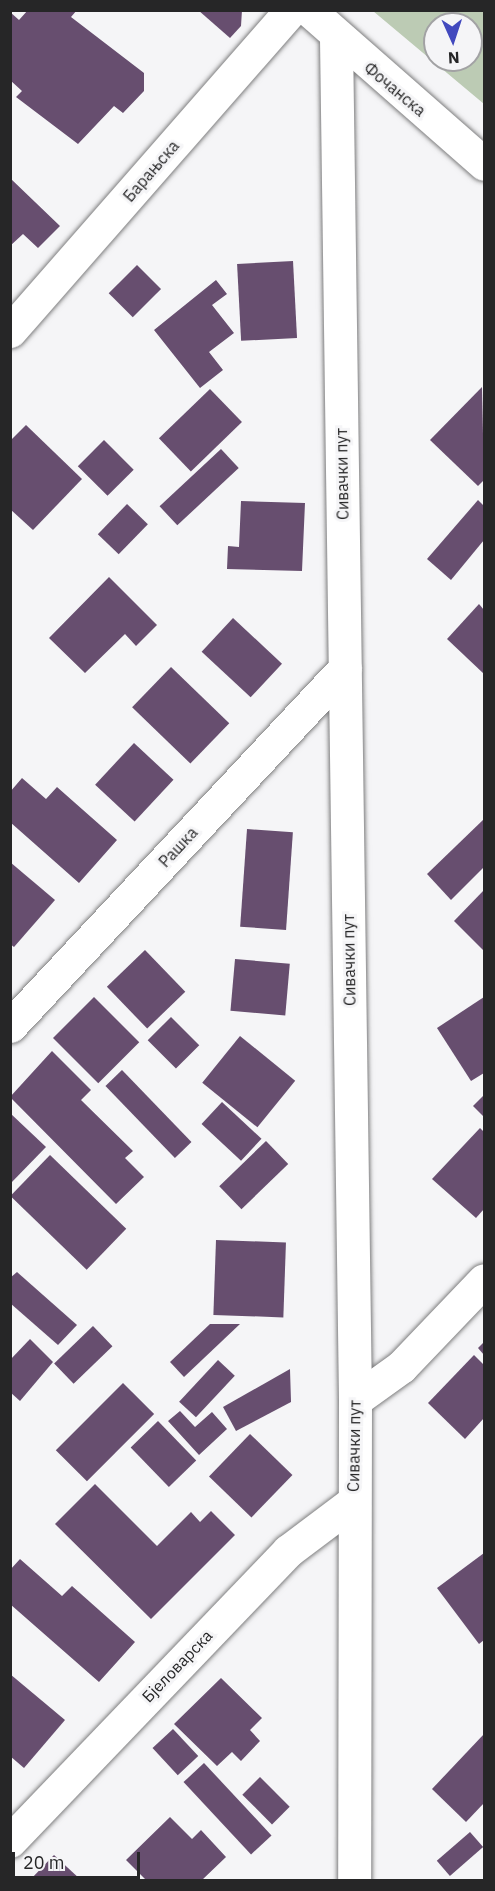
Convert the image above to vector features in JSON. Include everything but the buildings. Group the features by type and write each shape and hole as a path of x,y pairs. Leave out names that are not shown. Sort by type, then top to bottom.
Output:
{"street":[{"name":"Барањска","path":"10,331 291,10"},
{"name":"Фочанска","path":"309,10 336,39 484,164"},
{"name":"Сивачки пут","path":"336,39 355,1400 354,1881"},
{"name":"Рашка","path":"10,1026 345,668"},
{"path":"355,1400 410,1359 484,1280"},
{"name":"Бјеловарска","path":"10,1841 288,1551 353,1502"}],"green space":[{"path":"373,11 484,11 484,104 446,72 483,72 483,12 423,12 423,53"}]}
